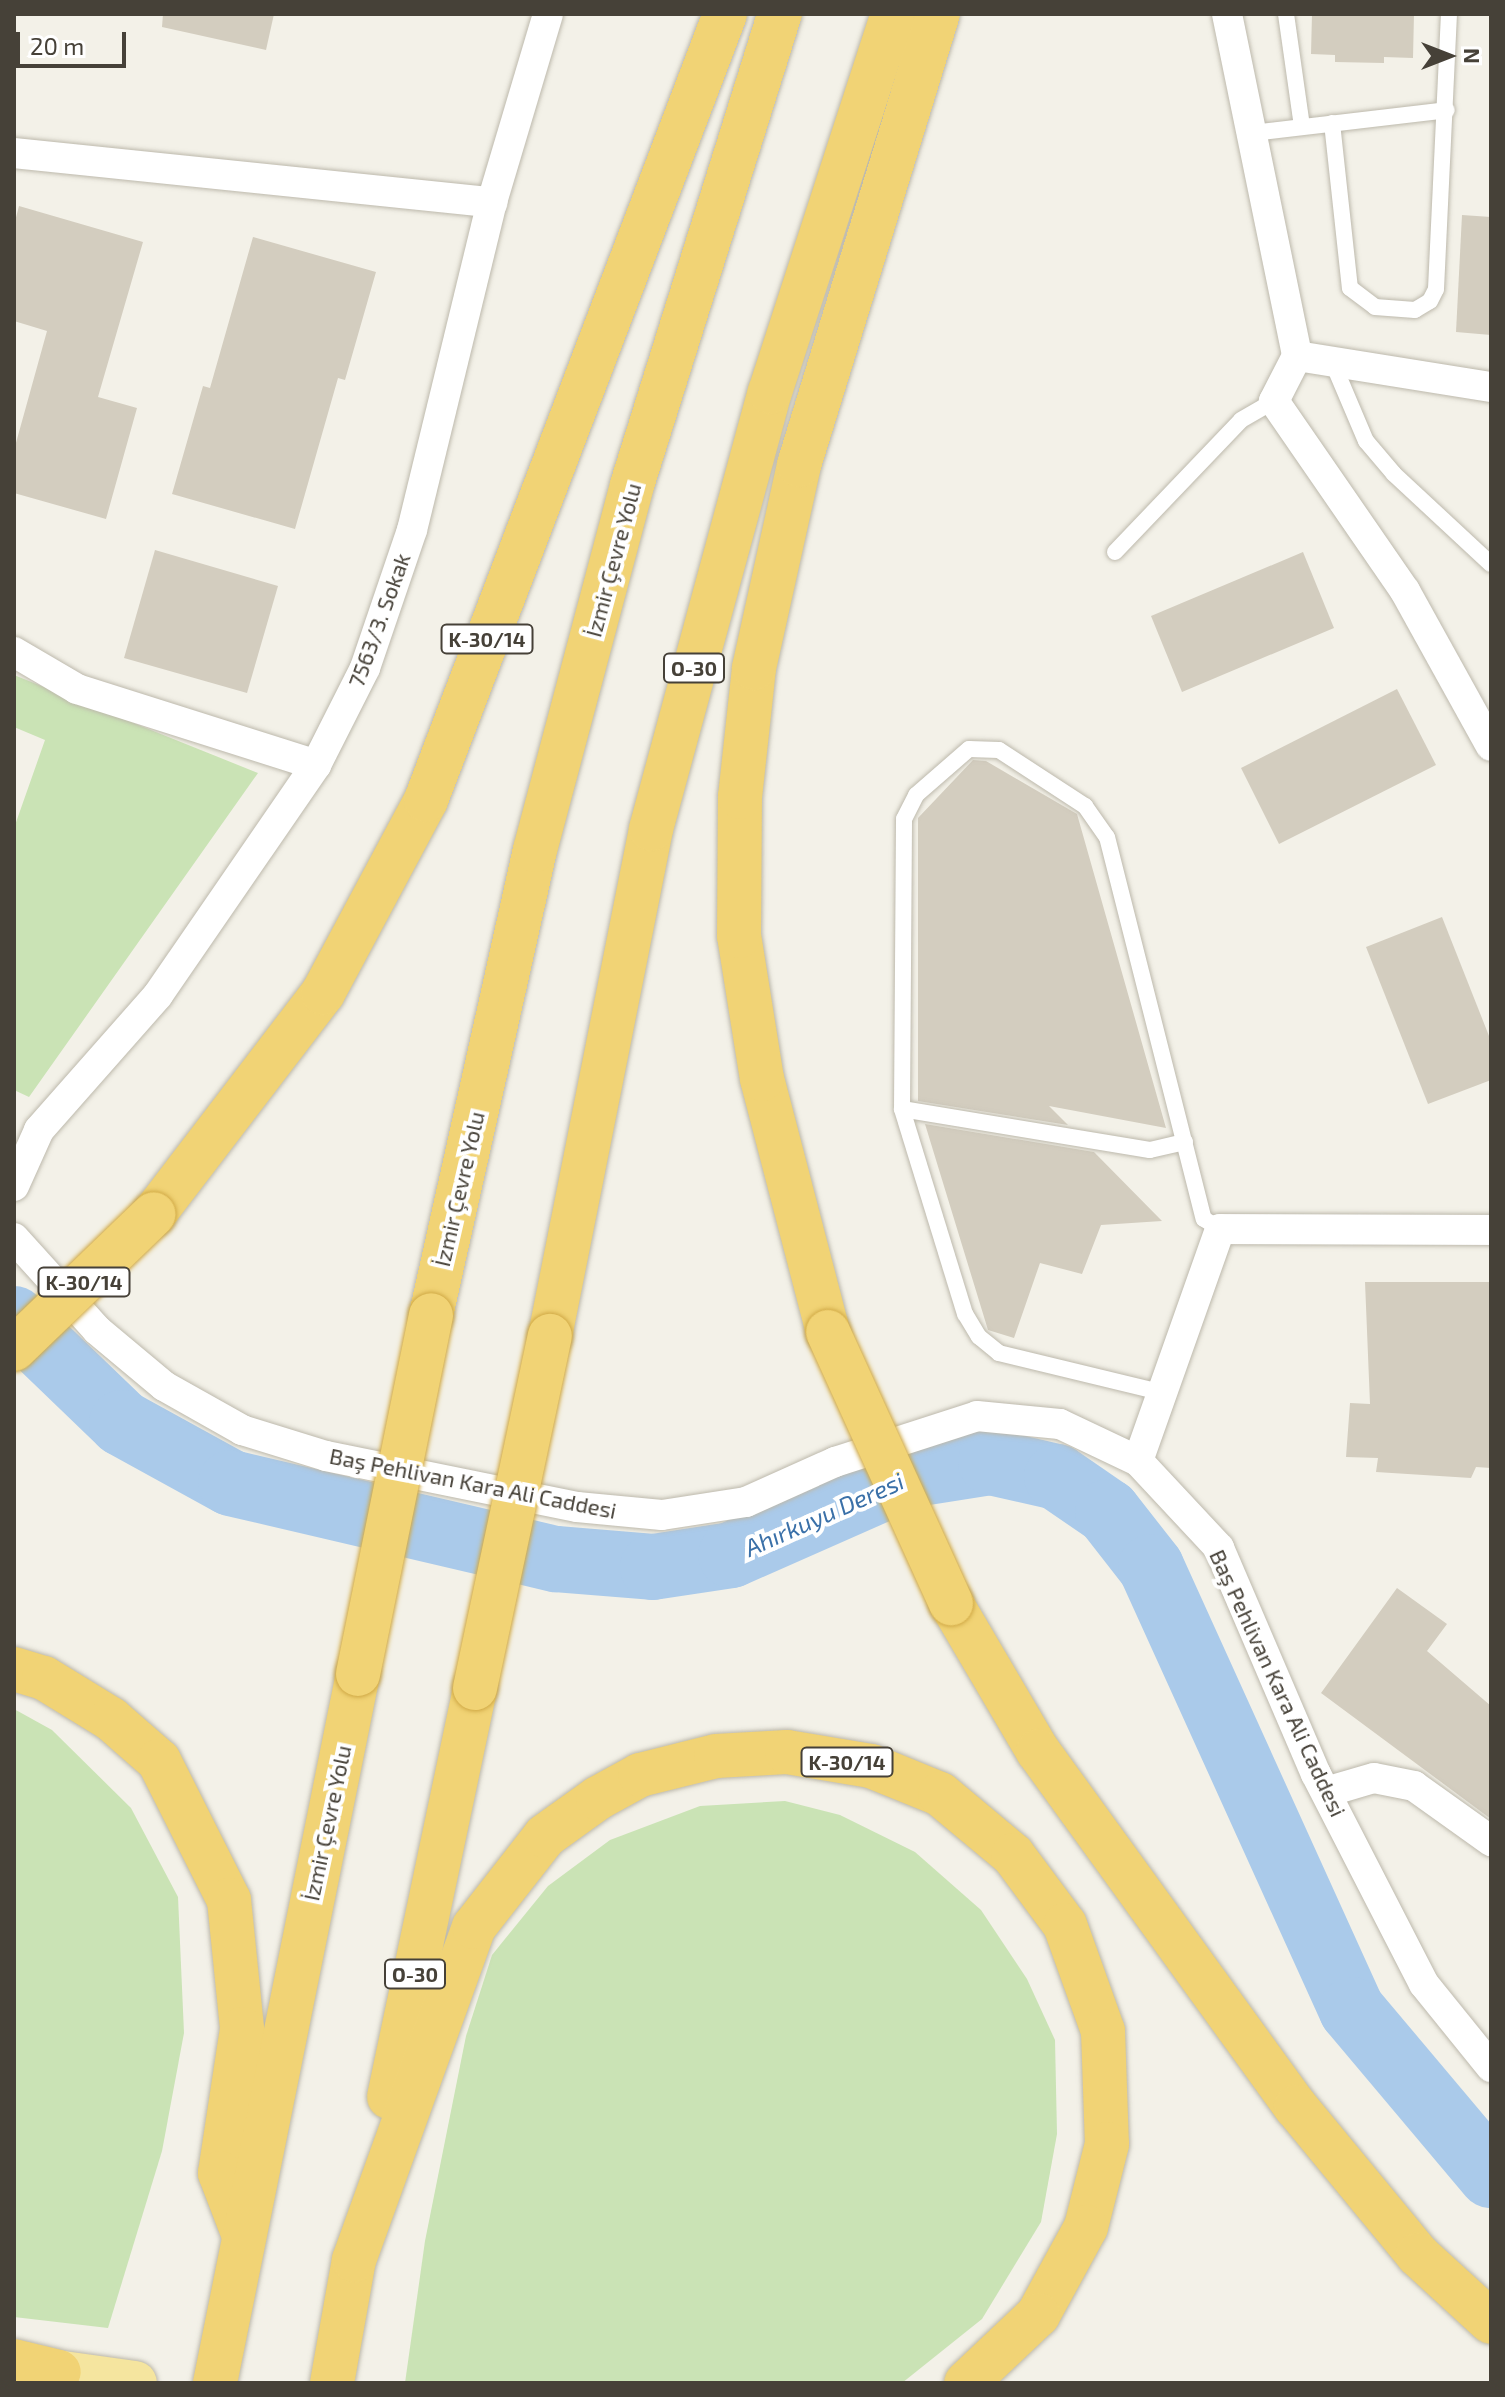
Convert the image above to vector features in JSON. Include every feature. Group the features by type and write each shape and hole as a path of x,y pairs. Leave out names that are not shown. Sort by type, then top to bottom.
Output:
{"highway":[{"name":"K-30/14","path":"14,1349 154,1214 323,993 426,800 725,14"},
{"name":"İzmir Çevre Yolu","path":"215,2383 431,1315 535,850 632,485 780,14"},
{"name":"O-30","path":"354,2260 550,1336 651,829 770,392 893,14"},
{"path":"938,14 799,465 754,668 740,797 739,936 762,1079 828,1332 951,1603 1038,1751 1296,2107 1418,2255 1491,2322"},
{"path":"14,1669 44,1678 111,1719 159,1761 229,1900 242,2029 220,2173 243,2233"},
{"name":"K-30/14","path":"354,2260 474,1927 545,1836 640,1775 716,1756 787,1752 871,1766 940,1794 1013,1855 1065,1925 1103,2031 1107,2144 1086,2227 1038,2315 966,2383"},
{"path":"332,2383 354,2260"},
{"path":"14,2364 59,2372"}],"main road":[{"path":"59,2372 135,2383"}],"street":[{"name":"7563/3. Sokak","path":"14,1186 39,1130 158,995 316,765 365,668 412,530 492,202 548,14"},
{"path":"1227,14 1297,356 1274,401 1405,591 1491,746"},
{"path":"14,153 492,202"},
{"path":"1297,356 1491,387"},
{"path":"14,652 77,689 316,765"},
{"path":"1138,1461 1220,1229 1491,1230"},
{"name":"Baş Pehlivan Kara Ali Caddesi","path":"14,1238 97,1330 153,1377 242,1430 326,1456 577,1507 662,1515 746,1502 835,1462 977,1416 1060,1424 1138,1461 1219,1548 1326,1792 1424,1984 1491,2067"},
{"path":"1326,1792 1374,1778 1414,1786 1491,1841"}],"lane":[{"path":"1286,14 1302,126"},
{"path":"1332,123 1350,288 1375,307 1415,310 1430,301 1436,289 1447,110 1449,14"},
{"path":"1252,133 1447,110"},
{"path":"1332,361 1366,441 1394,474 1491,564"},
{"path":"1115,552 1241,420 1274,401"},
{"path":"1160,1392 999,1353 979,1337 965,1314 902,1109 904,819 916,795 960,755 989,747 1085,806 1107,837 1204,1219 1220,1229"},
{"path":"902,1109 1150,1150 1185,1142"}],"green space":[{"path":"14,675 258,773 29,1097 14,1090 14,828 45,740 14,727"},
{"path":"14,1709 52,1730 131,1808 178,1897 184,2033 162,2151 108,2328 14,2317"},
{"path":"785,1801 840,1815 915,1852 981,1910 1027,1979 1055,2040 1057,2134 1041,2222 982,2319 902,2383 405,2383 425,2241 466,2036 492,1955 548,1886 610,1840 700,1806"}],"building":[{"path":"163,14 274,14 266,50 162,27"},
{"path":"1312,14 1414,14 1413,58 1384,57 1384,63 1335,62 1335,55 1311,54"},
{"path":"19,206 143,242 98,397 137,408 106,519 14,493 14,450 47,331 14,321 14,225"},
{"path":"1462,215 1491,217 1491,335 1456,332"},
{"path":"253,237 376,272 345,380 338,378 295,529 172,494 203,386 210,388"},
{"path":"155,550 278,586 247,693 124,658"},
{"path":"1303,552 1334,628 1182,692 1151,616"},
{"path":"1397,689 1436,765 1279,844 1241,768"},
{"path":"973,760 986,761 1077,814 1166,1128 1049,1106 1068,1125 918,1101 918,818"},
{"path":"1442,917 1491,1041 1491,1080 1428,1104 1366,947"},
{"path":"925,1124 1094,1152 1162,1221 1101,1225 1082,1274 1040,1263 1014,1338 988,1330"},
{"path":"1365,1282 1491,1282 1491,1468 1476,1467 1471,1478 1376,1472 1378,1458 1346,1457 1350,1403 1370,1404"},
{"path":"1397,1588 1447,1624 1427,1651 1491,1706 1491,1819 1321,1693"}],"waterway":[{"name":"Ahırkuyu Deresi","path":"14,1319 122,1423 231,1483 556,1559 653,1567 731,1555 915,1474 991,1462 1057,1477 1108,1512 1151,1567 1352,2010 1491,2175"}]}
